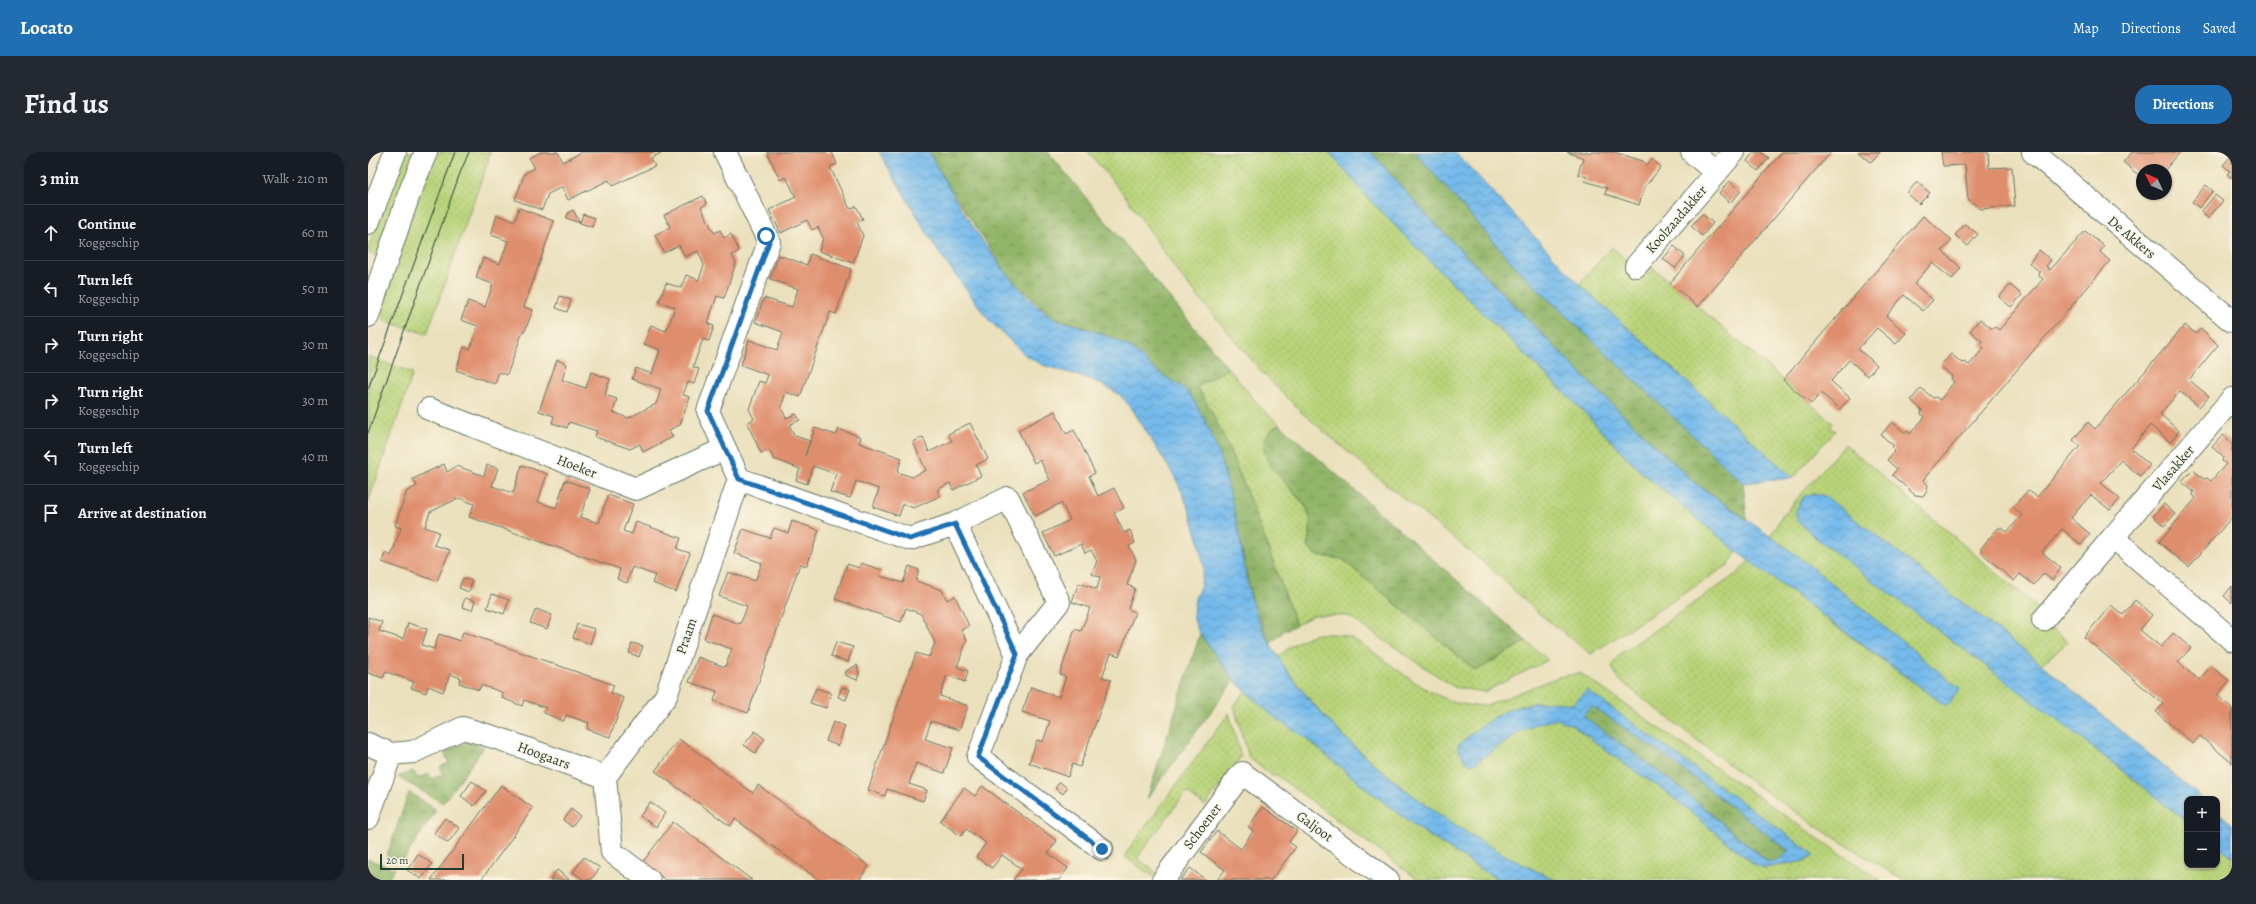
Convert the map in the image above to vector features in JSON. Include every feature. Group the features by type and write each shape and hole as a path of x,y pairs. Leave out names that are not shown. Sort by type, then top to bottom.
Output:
{"street":[{"path":"368,224 395,152"},
{"path":"368,316 372,291 426,152"},
{"path":"725,152 769,242 708,411 724,449 739,479 910,539 955,524 1008,498 1059,602 1017,654 978,757 1102,849"},
{"name":"Koolzaadakker","path":"1692,152 1716,173"},
{"name":"Koolzaadakker","path":"1636,266 1734,152"},
{"name":"De Akkers","path":"2033,152 2232,320"},
{"name":"Vlasakker","path":"2043,620 2232,399"},
{"name":"Hoeker","path":"429,408 636,489 724,449"},
{"name":"Praam","path":"605,777 666,696 739,479"},
{"path":"955,524 1017,654"},
{"path":"2113,537 2232,640"},
{"name":"Hoogaars","path":"368,744 391,754 413,752 463,728 500,739 605,777"},
{"path":"368,818 391,754"},
{"name":"Schoener","path":"1163,880 1242,773"},
{"name":"Galjoot","path":"1242,773 1388,880"},
{"path":"605,777 612,852 649,880"}],"green space":[{"path":"404,152 418,152 377,256 369,253 368,248"},
{"path":"436,152 491,152 427,334 385,321 379,307"},
{"path":"929,152 1048,152 1228,368 1197,387 1213,415 1233,457 1296,625 1285,630 1270,644 1252,599 1231,498 1219,458 1190,393 1153,369 1129,347 1100,333 1053,317 1033,300 1005,271 939,171"},
{"path":"1088,152 1329,152 1368,198 1585,413 1638,469 1737,552 1728,565 1591,654 1537,612 1487,565 1376,476 1299,410 1261,371 1182,278 1126,197"},
{"path":"1371,152 1415,152 1521,273 1743,483 1747,519 1695,483 1597,390 1421,209"},
{"path":"1612,247 1642,274 1651,266 1833,423 1830,427 1835,431 1793,478 1579,284"},
{"path":"368,356 413,373 368,503"},
{"path":"1228,368 1263,410 1279,424 1266,436 1267,460 1307,509 1311,522 1308,547 1327,557 1342,559 1476,671 1526,641 1548,660 1484,692 1454,687 1348,616 1314,615 1296,625 1233,457 1213,415 1197,387"},
{"path":"1279,424 1526,641 1476,671 1342,559 1315,555 1308,547 1310,524 1308,511 1296,494 1279,476 1266,457 1264,447 1266,437 1270,431"},
{"path":"1845,444 2039,609 2049,626 2069,642 2041,664 1825,496 2072,731 2184,820 2184,868 2220,868 2220,848 2232,857 2232,880 1904,880 1825,832 1750,781 1618,679 1612,667 1620,654 1738,573 1750,560 1826,619 1946,706 1960,689 1770,536 1783,515"},
{"path":"1200,634 1234,680 1147,799"},
{"path":"1317,634 1336,634 1352,638 1418,684 1454,702 1473,706 1491,704 1558,677 1580,673 1839,853 1881,880 1556,880 1518,862 1479,840 1440,815 1402,787 1366,757 1333,725 1303,691 1278,657 1296,643","holes":["1541,702 1573,704 1727,792 1812,853 1813,857 1805,861 1764,868 1751,862 1664,790 1630,768 1572,725 1557,719 1539,723 1520,732 1473,764 1458,746 1496,716 1516,707"]},
{"path":"1245,691 1274,717 1304,737 1368,790 1425,833 1498,880 1419,880 1276,775 1274,777 1249,758 1234,706"},
{"path":"1592,705 1669,759 1789,851 1778,860 1770,863 1679,787 1583,716"},
{"path":"1229,713 1241,757 1205,806 1186,792 1137,858 1156,872 1153,876 1126,858 1126,853"},
{"path":"467,742 484,747 443,803 397,777 413,771 418,778 429,774 432,779 443,774 440,767 449,763 444,752"},
{"path":"409,792 436,810 402,862 386,858"},
{"path":"368,859 395,869 387,880 368,880"}],"water":[{"path":"879,152 929,152 952,194 983,242 1018,287 1035,304 1052,317 1103,334 1128,346 1154,369 1188,392 1208,428 1227,481 1251,599 1270,643 1299,686 1335,727 1376,766 1421,802 1467,833 1513,859 1556,880 1496,879 1425,833 1368,790 1304,737 1274,717 1234,680 1200,634 1195,623 1193,615 1195,598 1200,588 1204,568 1198,538 1189,509 1177,481 1133,410 1119,394 1095,381 1043,365 1025,355 989,320 939,253"},
{"path":"1329,152 1371,152 1421,209 1496,287 1597,390 1695,483 1798,556 1960,689 1946,706 1737,552 1638,469 1585,413 1368,198"},
{"path":"1415,152 1455,152 1579,284 1793,478 1743,483 1521,273"},
{"path":"1814,494 1825,496 2041,664 2199,796 2184,796 2184,820 2072,731 1816,538 1797,520 1796,510 1804,496"},
{"path":"1587,690 1812,853 1813,857 1805,861 1764,868 1751,862 1664,790 1630,768 1572,725 1557,719 1539,723 1520,732 1473,764 1466,762 1457,746 1484,724 1497,716 1523,705 1554,702 1573,704","holes":["1592,706 1669,759 1789,851 1778,860 1769,863 1679,787 1583,716"]},
{"path":"2220,814 2232,824 2232,857 2220,848"}],"building":[{"path":"541,152 558,152 563,162 582,152 663,152 651,158 655,166 612,186 609,180 568,200 562,187 548,194 542,210 515,200 525,173 535,168 529,158"},
{"path":"767,152 832,152 837,164 830,167 850,209 856,206 863,219 857,222 863,236 853,263 819,251 823,238 818,227 812,230 807,220 781,233 769,210 796,197 786,177 780,180"},
{"path":"1567,152 1614,152 1643,161 1647,165 1652,159 1661,167 1645,187 1639,205 1605,194 1607,188 1585,181 1587,177 1578,174 1583,158"},
{"path":"1754,152 1761,152 1769,158 1758,171 1747,161"},
{"path":"1782,152 1831,152 1698,307 1670,283"},
{"path":"1858,152 1880,152 1871,162"},
{"path":"1941,152 1988,152 1989,168 2012,167 2015,206 1981,209 1968,199 1965,165 1943,166"},
{"path":"2132,152 2180,152 2170,164 2136,164 2136,173 2123,162"},
{"path":"2232,155 2232,178 2227,174 2230,171 2223,165"},
{"path":"1729,181 1741,191 1730,203 1719,193"},
{"path":"1917,182 1930,193 1919,204 1907,193"},
{"path":"2206,185 2213,191 2199,208 2192,202"},
{"path":"2215,195 2223,201 2208,218 2201,212"},
{"path":"703,196 707,204 701,207 714,233 720,230 724,238 731,234 739,251 732,255 736,263 724,298 717,296 712,310 708,324 714,326 709,341 703,339 693,367 699,369 694,384 688,382 683,395 690,397 680,425 669,430 673,437 643,452 640,444 630,449 595,437 597,431 569,422 567,428 552,423 554,416 539,411 557,360 567,364 562,380 586,388 591,372 610,379 605,395 617,399 613,412 628,418 656,404 661,389 632,379 636,368 652,374 660,350 644,344 651,325 666,331 671,319 675,307 659,302 666,283 681,288 686,275 699,280 704,265 698,251 685,257 679,245 664,253 655,235 670,227 664,215"},
{"path":"519,208 554,221 524,307 533,310 525,331 523,331 507,375 499,372 495,384 456,370 464,347 470,349 478,326 461,320 468,301 485,307 493,284 476,278 479,268 483,258 500,264 508,241 491,235 497,215 515,221"},
{"path":"573,210 580,223 566,218 568,213"},
{"path":"583,214 595,218 592,227 580,223"},
{"path":"1702,214 1713,223 1702,236 1691,226"},
{"path":"1923,216 1952,240 1942,251 1961,268 1952,279 1932,263 1914,284 1933,300 1923,311 1904,295 1886,316 1906,333 1896,344 1877,328 1858,349 1877,365 1868,376 1849,360 1831,381 1850,398 1840,409 1821,393 1811,404 1783,380"},
{"path":"1965,224 1978,234 1968,246 1955,235"},
{"path":"2085,231 2104,246 2100,252 2110,261 1923,480 1928,485 1926,493 1923,496 1915,495 1892,475 1897,469 1887,460 1895,451 1892,448 1893,445 1881,435 1892,422 1904,432 1907,431 1910,434 1925,417 1921,414 1922,410 1911,400 1921,388 1933,398 1936,397 1940,400 1954,382 1951,379 1952,376 1940,366 1951,354 1962,363 1965,362 1969,365 1984,348 1980,345 1982,341 1970,331 1980,319 1992,329 1995,327 1999,330 2043,279 2039,276 2040,272 2029,263 2039,250 2051,260 2046,266 2050,270"},
{"path":"1674,246 1685,256 1675,268 1663,259"},
{"path":"810,254 851,269 836,314 830,312 800,397 786,392 781,407 786,418 796,414 800,420 789,425 795,436 810,441 805,456 815,428 836,435 839,429 861,437 859,443 902,458 897,472 912,477 926,470 913,442 923,437 929,452 952,441 948,434 970,423 988,459 976,465 981,476 953,490 950,483 937,490 940,496 914,508 903,504 899,516 873,507 879,489 856,481 850,498 830,492 836,474 813,466 807,484 796,480 800,469 774,459 769,450 761,453 747,423 754,419 749,409 759,381 765,383 768,375 741,365 749,340 777,350 783,332 755,322 764,298 792,307 798,289 770,279 779,255 807,265"},
{"path":"2010,285 2022,295 2011,307 1999,297"},
{"path":"560,296 571,300 567,312 556,308"},
{"path":"2185,325 2196,334 2201,328 2218,345 2189,380 2209,396 2199,407 2180,391 2160,414 2179,431 2170,442 2150,425 2131,449 2150,465 2140,476 2121,460 2101,483 2120,499 2110,510 2091,495 2071,518 2090,534 2081,545 2062,529 2042,552 2061,568 2052,580 2044,573 2034,585 2020,574 2014,581 1981,552 1981,548 1998,528 2002,528 2007,532 2022,515 2013,507 2028,490 2037,497 2080,446 2073,440 2088,422 2095,429"},
{"path":"1055,411 1066,434 1074,430 1095,473 1089,476 1098,496 1114,488 1124,508 1114,513 1124,533 1130,530 1135,543 1129,546 1136,560 1127,585 1135,588 1128,609 1135,612 1119,656 1111,653 1102,677 1111,680 1080,767 1072,764 1068,777 1029,763 1037,740 1043,742 1050,721 1022,712 1031,687 1059,697 1066,677 1060,674 1075,629 1081,631 1090,608 1072,602 1075,593 1079,583 1097,589 1100,577 1092,574 1097,561 1091,550 1085,553 1081,544 1054,556 1043,533 1070,520 1061,503 1035,516 1023,492 1050,480 1040,460 1034,463 1018,430"},
{"path":"2223,435 2232,443 2232,517 2189,567 2159,542 2196,498 2193,495 2194,492 2182,482 2187,476 2193,470 2204,479 2207,478 2211,481 2226,464 2222,461 2223,457 2212,447"},
{"path":"444,464 447,472 457,466 484,476 487,465 498,468 492,486 513,493 522,465 547,474 538,502 556,508 565,480 590,489 580,517 599,523 608,495 633,504 623,531 632,534 636,522 681,538 677,549 690,553 676,592 652,583 655,575 632,567 627,583 617,579 620,569 469,517 474,504 459,498 430,512 425,527 439,532 434,545 450,550 437,581 382,562 385,553 391,556 401,528 395,526 407,491 417,486 413,479"},
{"path":"2164,504 2175,514 2164,526 2153,516"},
{"path":"792,521 819,530 807,566 800,564 748,713 714,701 717,691 689,682 698,657 725,667 732,649 704,639 712,614 740,624 744,615 747,606 719,596 728,572 755,581 762,563 734,553 743,529 770,538 774,528 788,533"},
{"path":"861,563 882,570 880,576 903,583 909,566 919,570 916,581 942,590 947,600 955,596 969,626 961,630 967,640 957,667 968,671 965,682 947,675 940,696 968,706 959,730 931,721 925,739 953,748 944,773 916,763 909,784 927,790 923,801 887,789 885,796 868,790 916,653 929,657 935,643 921,614 906,608 901,622 835,599 847,564 859,568"},
{"path":"463,578 472,581 469,592 459,588"},
{"path":"2232,586 2232,603 2224,596"},
{"path":"492,594 509,600 504,614 487,608"},
{"path":"465,598 475,601 472,610 462,607"},
{"path":"2135,600 2152,615 2140,630 2161,647 2173,633 2191,648 2178,662 2199,680 2211,666 2229,681 2217,695 2232,708 2232,763 2200,736 2193,744 2156,712 2163,704 2084,637 2111,605 2123,615"},
{"path":"536,609 552,615 547,629 530,623"},
{"path":"368,617 382,622 379,631 403,639 408,623 427,629 422,645 434,649 439,634 460,641 463,632 614,685 611,693 624,698 610,737 587,729 589,723 566,715 564,721 544,713 546,708 524,700 522,706 502,698 503,693 493,689 481,685 479,690 459,683 461,678 450,674 443,692 428,686 426,693 411,688 414,682 401,677 386,672 383,678 368,673"},
{"path":"577,624 595,629 590,644 573,638"},
{"path":"836,642 853,647 848,662 831,656"},
{"path":"632,643 643,646 639,657 629,653"},
{"path":"857,665 859,674 857,680 845,675 846,671"},
{"path":"842,687 850,689 846,700 838,697"},
{"path":"816,688 831,693 826,708 810,703"},
{"path":"833,722 845,726 838,746 826,741"},
{"path":"755,731 765,739 755,753 744,745"},
{"path":"679,739 753,793 758,785 869,866 859,880 819,880 735,819 730,826 655,771"},
{"path":"472,781 486,791 474,806 461,796"},
{"path":"1060,782 1067,788 1063,794 1055,788"},
{"path":"501,785 533,808 481,880 431,880"},
{"path":"982,786 1057,841 1048,853 1068,868 1059,880 1013,880 1022,869 1002,855 992,868 976,857 986,843 966,829 961,836 940,821 964,788 975,796"},
{"path":"650,802 665,813 656,827 640,816"},
{"path":"1263,807 1297,831 1289,842 1296,847 1271,880 1217,880 1225,870 1201,852 1217,831 1241,849 1253,831 1248,827"},
{"path":"571,809 580,816 572,827 563,820"},
{"path":"445,818 459,828 448,843 434,833"},
{"path":"673,822 752,880 666,880 642,863"},
{"path":"418,854 432,864 421,879 407,870"},
{"path":"584,857 600,868 591,880 584,880 573,872"},
{"path":"1190,868 1206,880 1180,880"},
{"path":"557,870 570,880 550,880"}],"tram line":[{"path":"368,389 455,152"},
{"path":"368,433 460,173 469,152"}],"route":[{"path":"766,236 769,242 708,411 724,449 739,479 910,539 955,524 1017,654 978,757 1102,849"}]}
